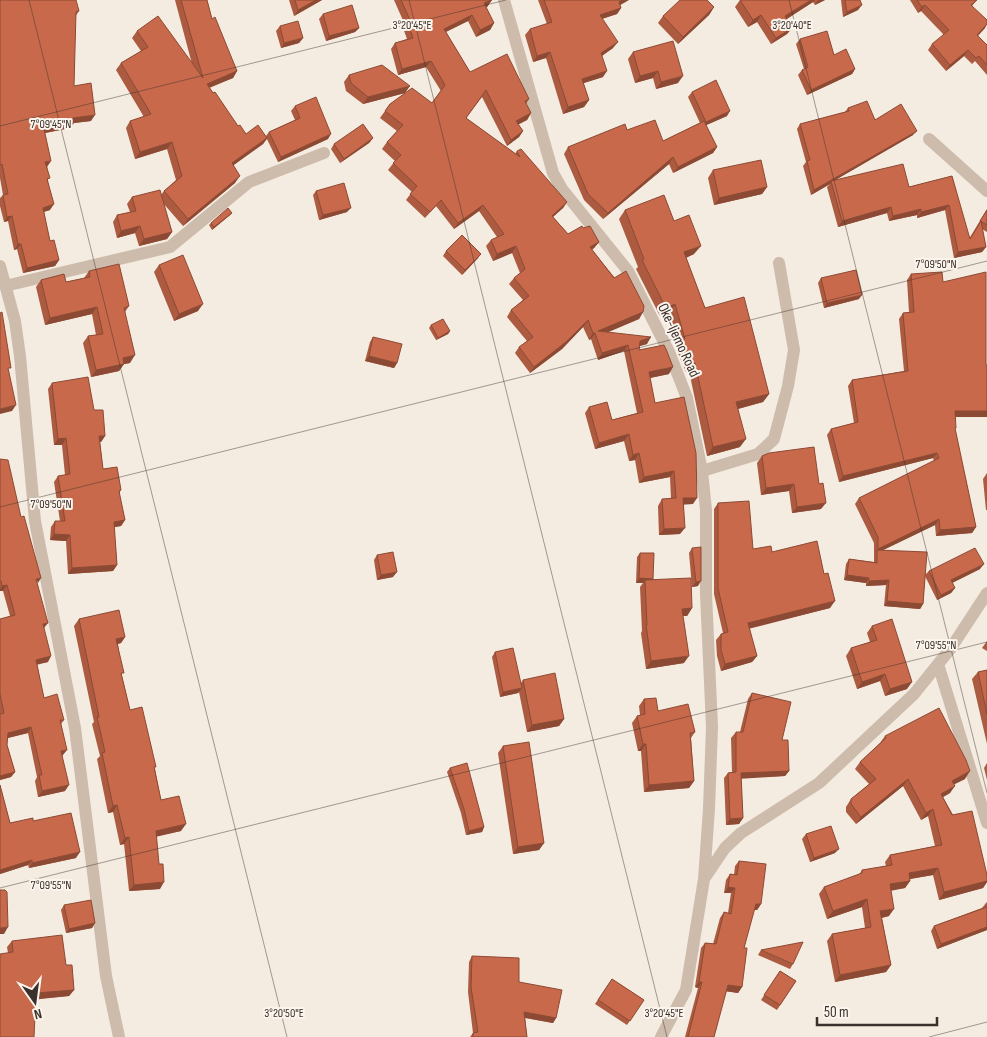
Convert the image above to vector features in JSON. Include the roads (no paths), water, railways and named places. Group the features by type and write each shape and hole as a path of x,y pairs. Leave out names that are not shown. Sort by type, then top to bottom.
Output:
{"street":[{"name":"Oke-Ijemo Road","path":"504,0 553,173 562,189 628,271 669,352 687,398 702,471 706,510 706,594 712,727 704,879 686,990 661,1037"},
{"path":"929,140 987,191"},
{"path":"5,286 170,247 249,182 324,153"},
{"path":"702,471 758,454 774,439 788,386 794,350 779,264"},
{"path":"0,266 15,321 35,521 75,728 106,976 119,1037"},
{"path":"704,879 725,848 741,833 819,783 914,694 938,664 987,593"},
{"path":"938,664 987,823"}]}
